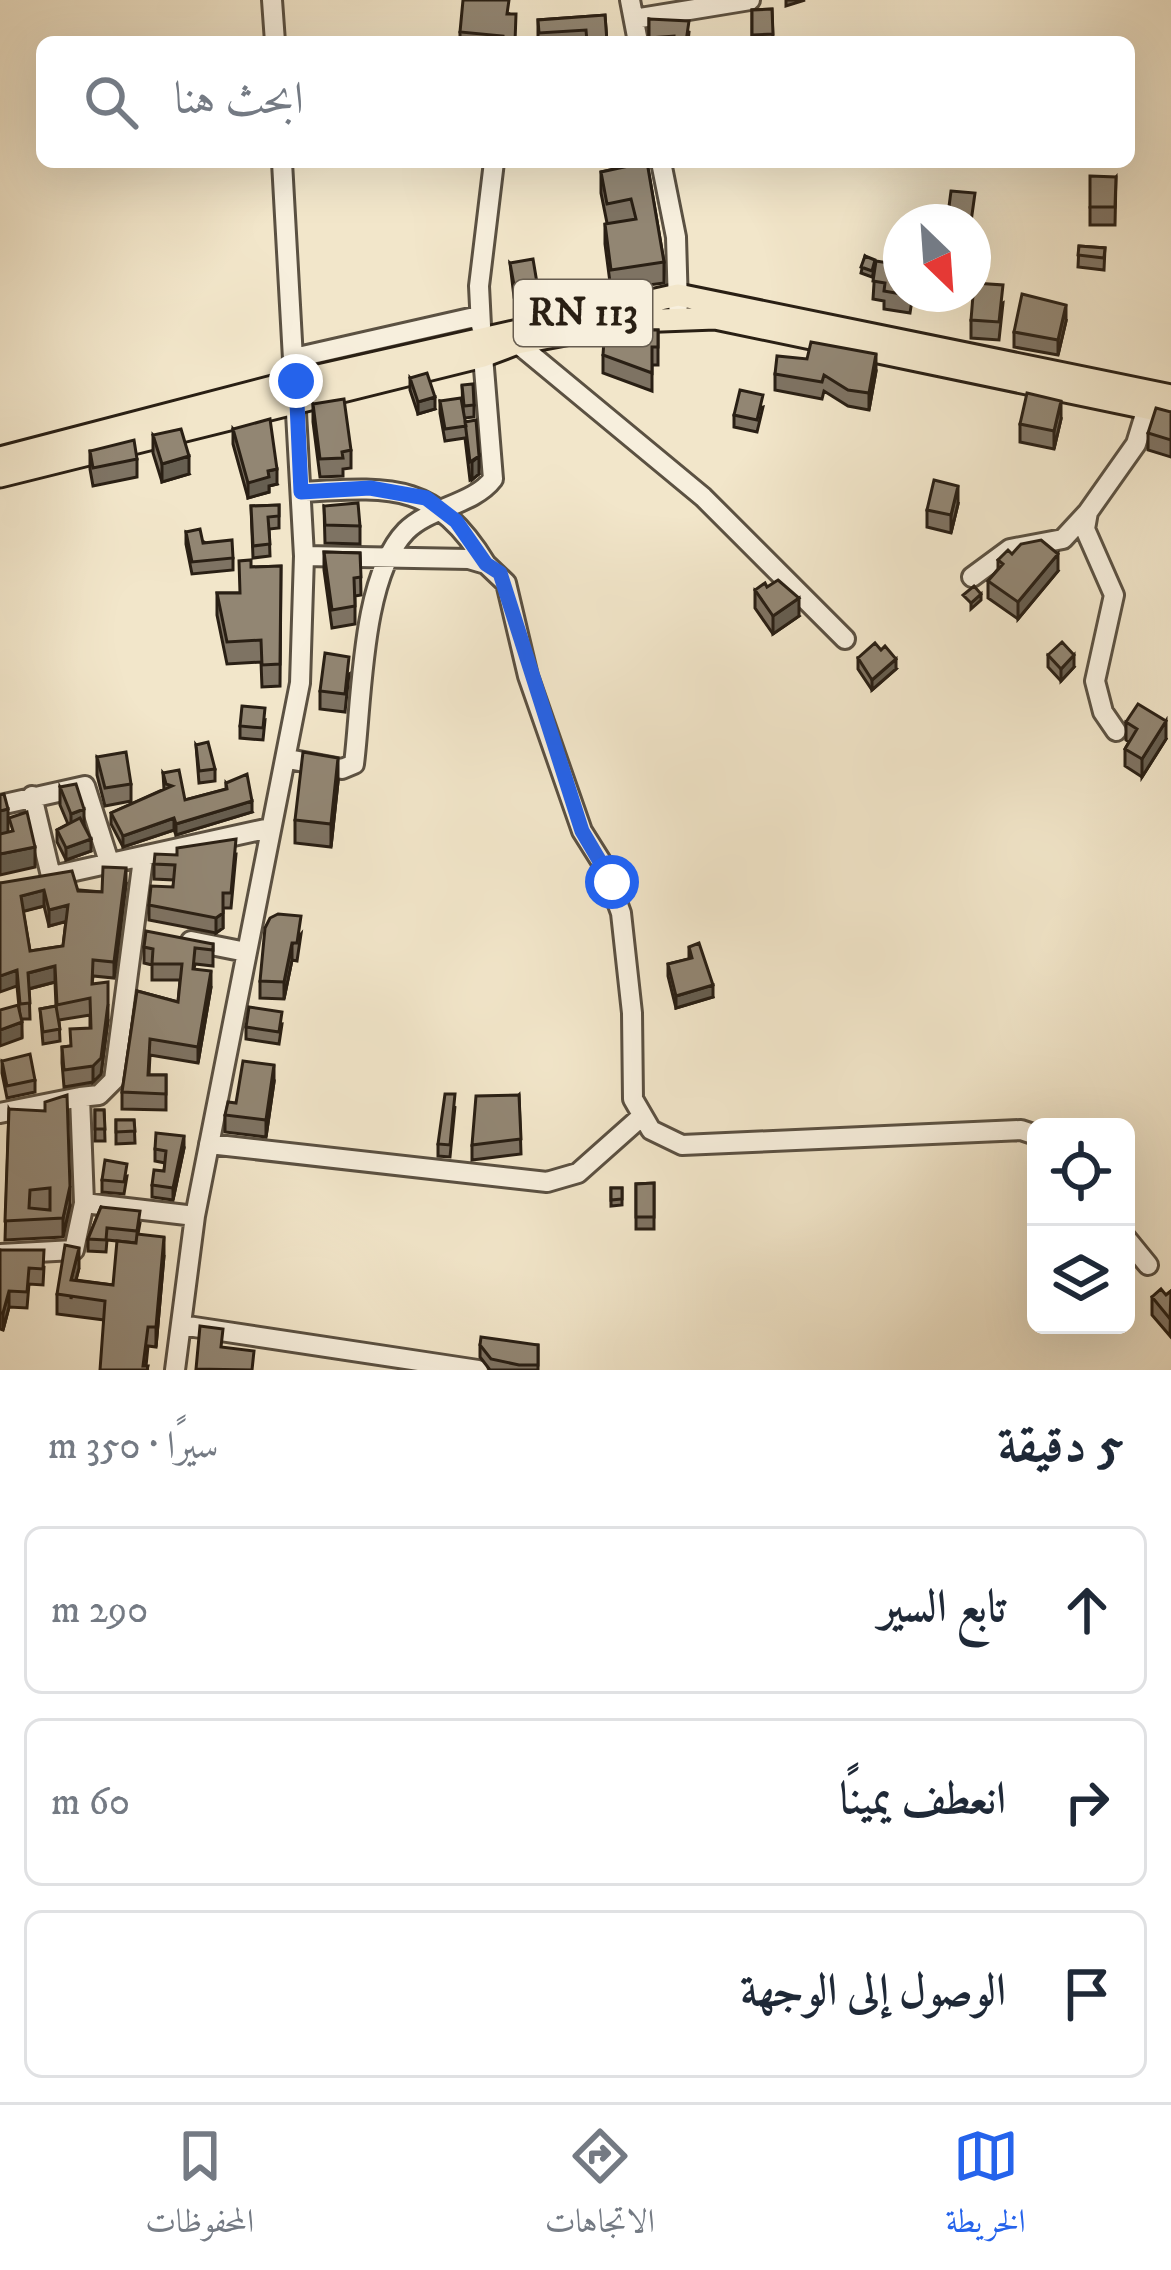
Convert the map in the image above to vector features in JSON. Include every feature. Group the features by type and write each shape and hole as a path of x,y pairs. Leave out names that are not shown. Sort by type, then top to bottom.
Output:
{"main road":[{"name":"RN 113","path":"482,336 517,343 678,305 752,325 1171,413"},
{"name":"RN 113","path":"0,458 482,336 678,305 1171,396"},
{"name":"RN 113","path":"0,476 296,380"}],"street":[{"path":"272,0 275,36"},
{"path":"632,10 750,0"},
{"path":"175,1370 195,1216 300,682 304,556 282,168"},
{"path":"288,759 342,769 354,764 372,614 387,558 405,532 493,478 482,336 494,168"},
{"path":"662,168 676,238 678,305"},
{"path":"517,343 703,497 845,639"},
{"path":"972,577 1010,550 1063,539 1136,444 1148,408"},
{"path":"301,492 389,490 426,498 468,534 486,564 506,583 529,676 582,831 612,882 622,914 632,1013 630,1083 640,1117 651,1130 682,1144 1027,1132"},
{"path":"1088,512 1088,545 1114,595 1095,681 1116,731"},
{"path":"304,556 486,564"},
{"path":"0,805 86,786 110,865"},
{"path":"32,796 42,878 269,828"},
{"path":"0,1113 99,1094 113,1080 143,859"},
{"path":"134,931 156,935"},
{"path":"178,939 246,952"},
{"path":"0,1254 74,1250 84,1203 80,1097"},
{"path":"209,1144 547,1182 578,1173 640,1117"},
{"path":"84,1203 195,1216"},
{"path":"1135,1249 1148,1265"},
{"path":"181,1325 478,1370"}],"building":[{"path":"463,0 509,0 507,14 516,14 515,36 460,32"},
{"path":"772,9 773,34 752,35 752,10"},
{"path":"605,15 607,36 586,36 586,30 539,33 538,20"},
{"path":"649,19 689,21 687,36 649,36"},
{"path":"648,168 664,262 611,270 605,224 636,219 631,199 607,204 601,172"},
{"path":"1090,176 1116,177 1115,207 1090,207"},
{"path":"951,191 975,193 973,204 949,204"},
{"path":"1079,246 1105,248 1104,258 1078,255"},
{"path":"865,256 875,260 872,271 861,267"},
{"path":"533,259 538,289 521,291 520,284 514,285 510,263"},
{"path":"876,261 883,262 883,283 873,281"},
{"path":"991,284 1003,285 999,322 971,320 972,312 991,312"},
{"path":"1022,294 1066,305 1058,340 1014,332"},
{"path":"645,318 647,330 658,330 652,373 603,355 605,324"},
{"path":"811,342 876,354 869,393 848,390 824,375 822,382 775,374 777,356 807,359"},
{"path":"427,373 435,397 418,402 410,378"},
{"path":"473,384 474,405 464,406 462,385"},
{"path":"740,390 763,395 757,420 734,415"},
{"path":"1027,393 1061,401 1054,431 1020,424"},
{"path":"461,398 466,426 445,429 440,401"},
{"path":"344,399 351,450 342,452 343,458 320,459 313,404"},
{"path":"1156,408 1171,412 1171,440 1148,433"},
{"path":"270,419 277,469 268,471 269,477 248,483 233,429"},
{"path":"476,420 479,456 470,462 465,422"},
{"path":"181,429 189,456 162,464 153,435"},
{"path":"134,440 137,459 93,468 90,451"},
{"path":"934,480 958,486 951,515 927,510"},
{"path":"358,503 360,526 325,525 324,506"},
{"path":"279,505 279,516 268,517 270,544 253,546 251,506"},
{"path":"200,529 203,543 232,540 233,558 192,562 186,532"},
{"path":"1041,540 1058,554 1018,602 988,581 1008,550 1012,554 1021,544"},
{"path":"324,552 360,553 361,577 354,578 355,606 332,610"},
{"path":"251,560 251,567 281,566 280,664 262,665 261,640 227,642 217,593 240,593 239,561"},
{"path":"778,580 799,598 773,616 755,590"},
{"path":"974,586 981,594 971,603 963,595"},
{"path":"1062,642 1074,655 1061,669 1048,655"},
{"path":"875,643 881,650 885,646 896,659 872,680 858,658"},
{"path":"325,653 349,657 345,694 320,691"},
{"path":"1138,704 1166,721 1142,759 1125,749 1137,729 1126,722"},
{"path":"242,706 265,708 263,728 240,726"},
{"path":"208,742 215,769 199,771 196,745"},
{"path":"126,752 131,784 105,788 97,757"},
{"path":"303,752 338,758 331,824 295,820"},
{"path":"179,770 185,800 227,789 226,783 247,774 252,801 176,824 174,818 123,836 111,813 172,786 166,784 163,773"},
{"path":"76,784 84,809 71,814 60,787"},
{"path":"4,794 8,809 0,811 0,795"},
{"path":"27,812 35,847 0,854 0,834 13,831 9,818"},
{"path":"80,818 91,839 66,848 57,830"},
{"path":"236,839 231,893 223,893 223,913 216,918 149,905 151,886 173,887 175,865 154,864 155,854 177,855 177,848"},
{"path":"103,867 126,868 114,962 93,960 92,984 108,982 101,1058 93,1066 64,1070 62,1047 71,1046 70,1029 91,1028 90,998 57,1005 55,966 28,973 30,1003 20,1004 17,970 0,976 0,883 72,871 78,891 102,892","holes":["44,890 49,910 68,905 63,946 30,951 21,896"]},
{"path":"278,914 301,916 297,943 292,943 284,982 260,981 265,928"},
{"path":"146,931 213,944 213,950 195,948 193,969 211,971 198,1047 150,1039 148,1075 166,1075 166,1094 122,1092 137,991 178,1002 182,964 152,964 153,949 144,947"},
{"path":"699,943 713,985 676,996 668,964 692,958 689,947"},
{"path":"18,1005 22,1022 0,1030 0,1010"},
{"path":"56,1006 60,1029 43,1032 40,1009"},
{"path":"249,1007 282,1012 279,1032 246,1027"},
{"path":"30,1054 35,1080 7,1086 2,1061"},
{"path":"243,1061 274,1065 266,1120 225,1115 228,1102 236,1103"},
{"path":"445,1094 455,1094 450,1145 438,1144"},
{"path":"67,1095 70,1186 63,1218 5,1221 9,1109 45,1111 45,1102","holes":["50,1188 50,1210 29,1208 30,1190"]},
{"path":"519,1095 521,1139 472,1145 476,1096"},
{"path":"95,1110 104,1110 105,1129 95,1129"},
{"path":"116,1120 134,1120 135,1131 116,1132"},
{"path":"156,1133 184,1136 173,1188 152,1185 154,1170 164,1171 166,1151 155,1149"},
{"path":"105,1160 127,1164 124,1182 102,1180"},
{"path":"654,1183 654,1217 636,1217 636,1184"},
{"path":"611,1188 622,1188 622,1199 611,1200"},
{"path":"101,1207 140,1211 137,1231 107,1228 106,1240 88,1239"},
{"path":"137,1234 164,1237 156,1327 148,1327 143,1366 147,1370 100,1370 105,1301 57,1294 65,1245 79,1248 71,1280 113,1285 117,1241 136,1243"},
{"path":"0,1250 44,1250 43,1269 29,1268 27,1292 9,1291 3,1313 0,1313"},
{"path":"1161,1289 1166,1295 1171,1291 1170,1319 1152,1297"},
{"path":"200,1326 223,1329 221,1347 254,1351 252,1370 196,1369"},
{"path":"481,1337 538,1345 538,1365 491,1359 480,1345"}],"route":[{"path":"296,381 301,492 370,488 426,498 456,521 486,564 500,573 582,831 612,882"}]}
